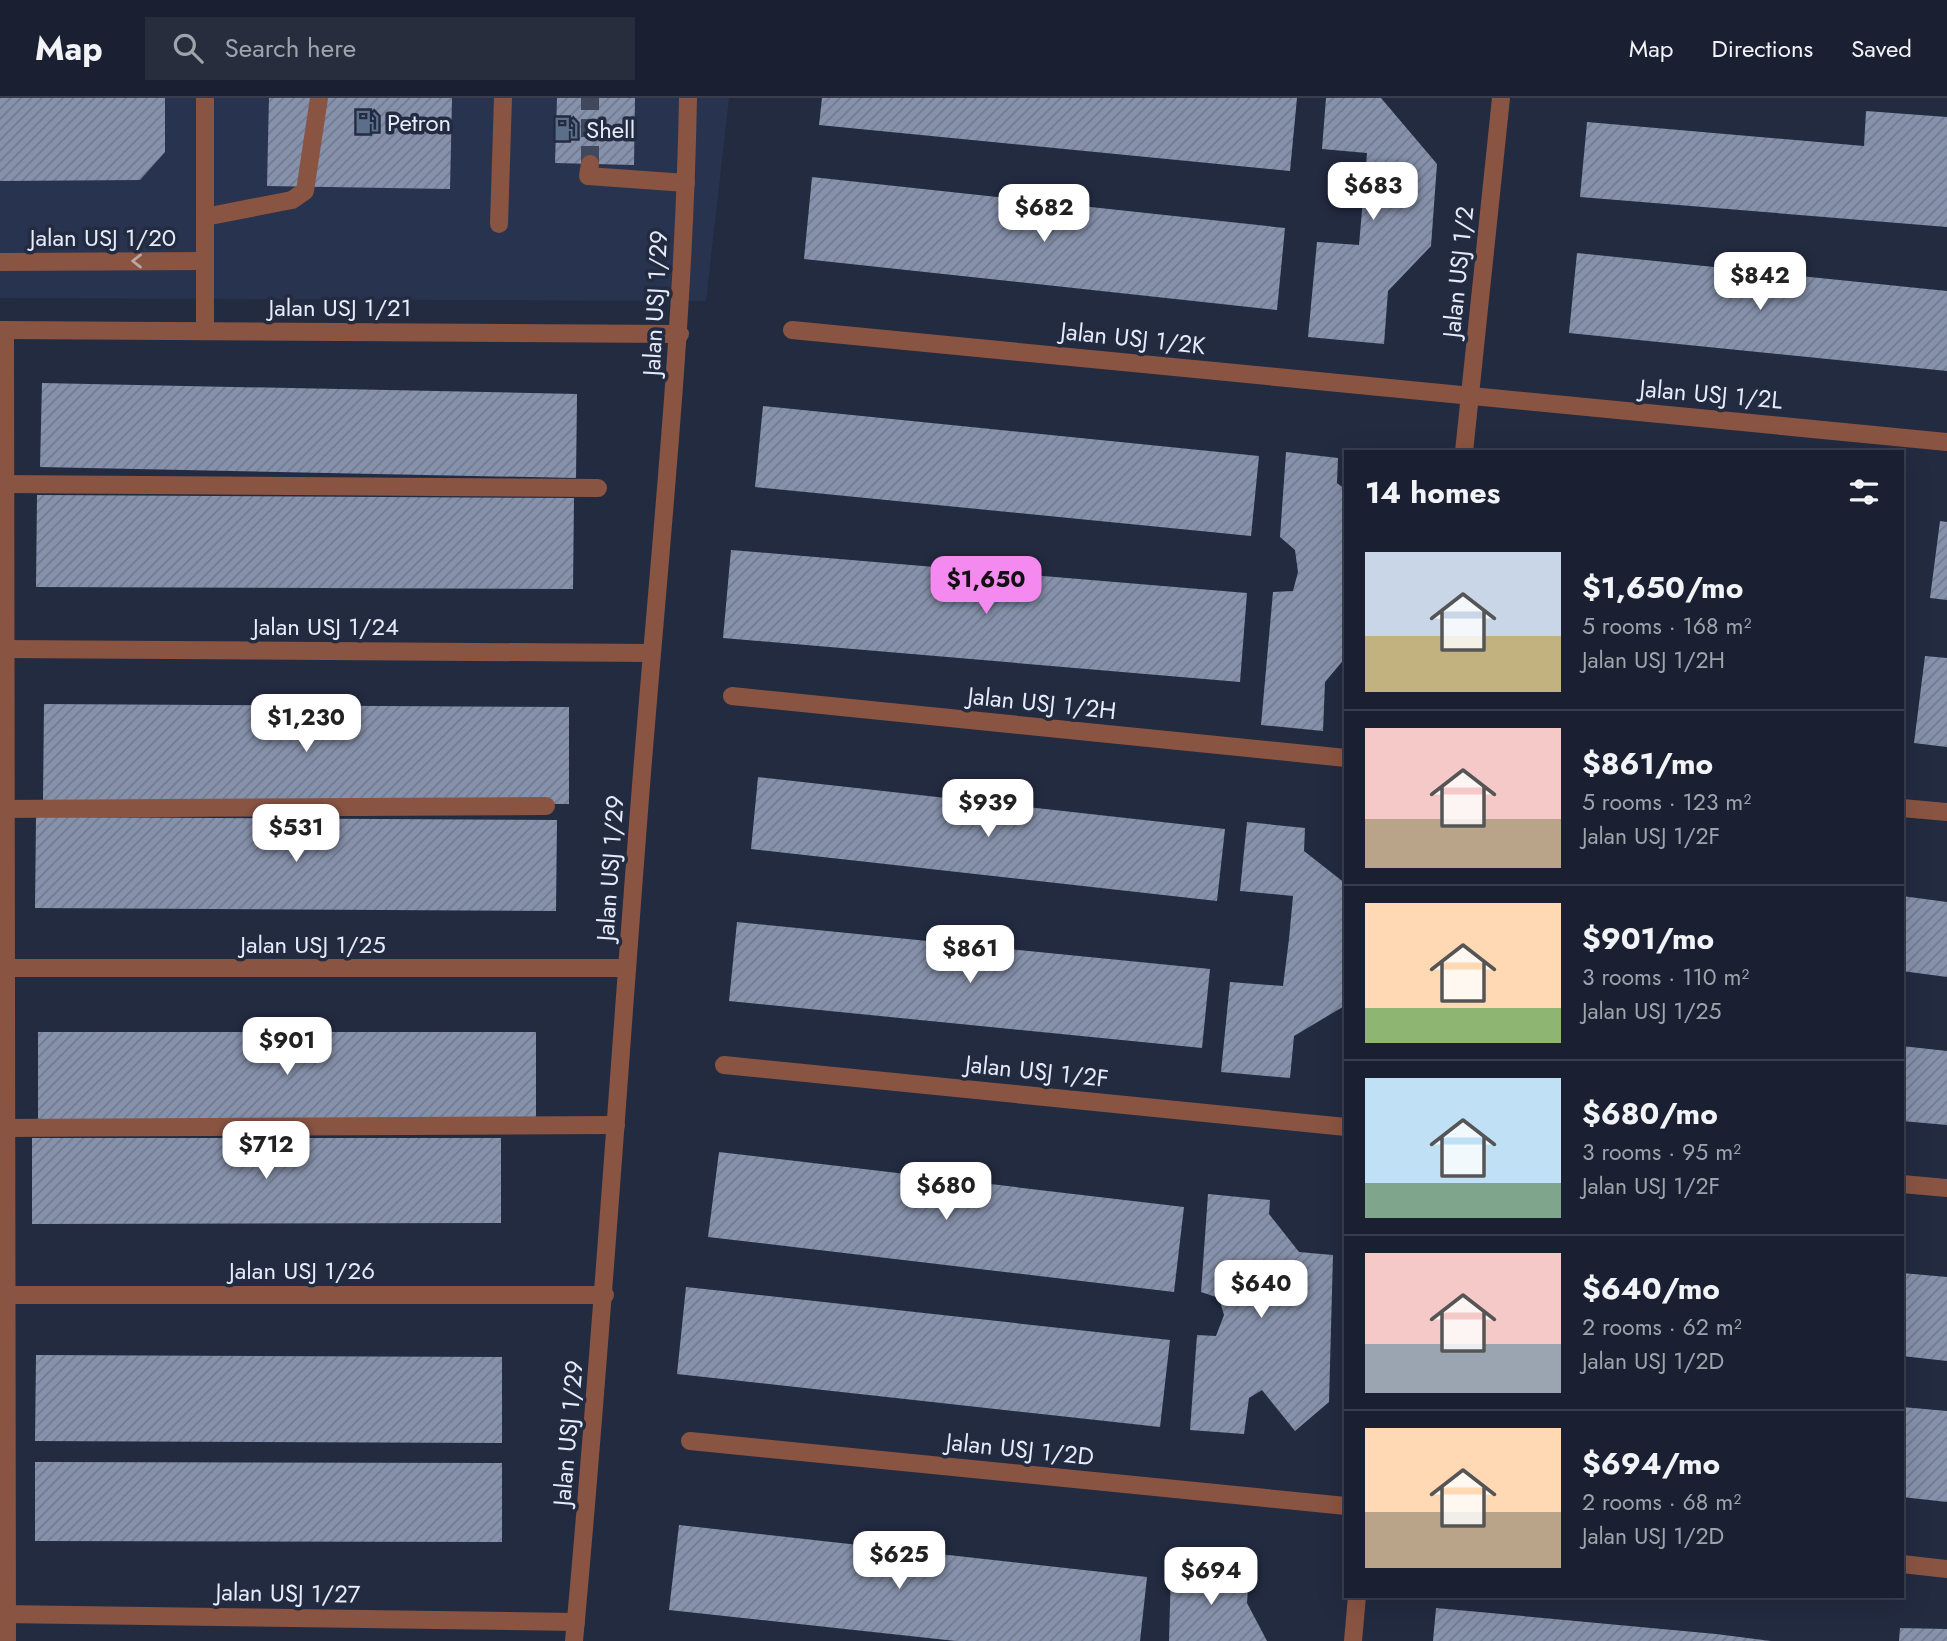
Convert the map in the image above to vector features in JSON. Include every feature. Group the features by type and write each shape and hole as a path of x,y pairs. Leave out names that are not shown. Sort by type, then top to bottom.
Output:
{"street":[{"name":"Jalan USJ 1/20","path":"205,98 205,331"},
{"path":"205,217 292,200 304,191 319,98"},
{"path":"499,224 503,98"},
{"name":"Jalan USJ 1/29","path":"574,1641 605,1294 651,653 680,334 688,98"},
{"name":"Jalan USJ 1/2","path":"1464,450 1501,98"},
{"path":"590,164 588,176 686,183"},
{"name":"Jalan USJ 1/20","path":"0,262 205,261"},
{"path":"2,330 3,1614 6,1641"},
{"name":"Jalan USJ 1/21","path":"2,330 680,334"},
{"name":"Jalan USJ 1/2K","path":"792,330 1469,396"},
{"name":"Jalan USJ 1/2L","path":"1469,396 1947,442"},
{"path":"2,484 598,488"},
{"name":"Jalan USJ 1/24","path":"3,649 651,653"},
{"name":"Jalan USJ 1/2H","path":"733,696 1344,758"},
{"path":"3,809 546,806"},
{"path":"1904,808 1947,812"},
{"name":"Jalan USJ 1/25","path":"3,968 627,968"},
{"name":"Jalan USJ 1/2F","path":"724,1065 1344,1127"},
{"path":"3,1128 616,1125"},
{"path":"1904,1184 1947,1188"},
{"name":"Jalan USJ 1/26","path":"3,1294 605,1294"},
{"name":"Jalan USJ 1/2D","path":"690,1441 1344,1506"},
{"path":"1904,1564 1947,1569"},
{"path":"1353,1641 1357,1598"},
{"name":"Jalan USJ 1/27","path":"3,1614 576,1622"}],"shaded area":[{"path":"0,98 729,98 706,301 0,298"}],"building":[{"path":"0,98 165,98 165,152 140,180 0,181"},
{"path":"269,98 452,98 450,189 267,186"},
{"path":"557,98 635,98 634,165 555,163"},
{"path":"822,98 1297,98 1290,171 819,125"},
{"path":"1326,98 1381,98 1437,164 1431,246 1388,291 1384,344 1308,337 1317,242 1359,245 1367,153 1322,149"},
{"path":"1866,111 1947,117 1947,227 1580,197 1587,122 1864,146"},
{"path":"812,177 1285,228 1277,310 804,259"},
{"path":"1577,253 1947,291 1947,371 1569,333"},
{"path":"42,383 577,394 576,478 40,467"},
{"path":"763,406 1259,456 1251,536 755,487"},
{"path":"1286,452 1338,458 1337,483 1344,488 1344,659 1325,682 1323,731 1261,725 1273,592 1293,591 1298,572 1295,550 1280,537"},
{"path":"37,495 574,498 573,589 36,587"},
{"path":"1940,521 1947,522 1947,600 1930,598"},
{"path":"731,550 1247,593 1240,682 723,638"},
{"path":"1925,656 1947,658 1947,747 1914,743"},
{"path":"44,704 569,707 569,804 43,801"},
{"path":"758,777 1225,829 1217,901 751,849"},
{"path":"36,817 557,820 556,911 35,908"},
{"path":"1247,822 1305,828 1304,851 1344,882 1344,1006 1294,1036 1290,1078 1221,1072 1230,982 1283,986 1289,939 1293,896 1240,891"},
{"path":"1904,896 1947,902 1947,977 1904,971"},
{"path":"737,922 1210,969 1202,1048 729,1001"},
{"path":"38,1032 536,1032 536,1123 38,1123"},
{"path":"1904,1046 1947,1051 1947,1125 1904,1121"},
{"path":"32,1138 501,1138 501,1223 32,1224"},
{"path":"719,1152 1184,1207 1174,1292 708,1237"},
{"path":"1208,1194 1270,1200 1269,1214 1299,1252 1333,1255 1329,1402 1295,1431 1262,1390 1249,1398 1244,1434 1190,1430 1197,1335 1216,1336 1224,1315 1219,1298 1201,1292"},
{"path":"1904,1273 1947,1277 1947,1361 1904,1356"},
{"path":"686,1287 1170,1340 1160,1427 677,1374"},
{"path":"36,1355 502,1357 502,1443 35,1441"},
{"path":"1904,1407 1947,1411 1947,1502 1904,1497"},
{"path":"35,1462 502,1463 502,1542 35,1541"},
{"path":"679,1525 1147,1577 1140,1641 956,1641 669,1610"},
{"path":"1171,1568 1249,1574 1247,1603 1267,1641 1169,1641"},
{"path":"1436,1608 1716,1634 1771,1641 1433,1641"},
{"path":"1900,1628 1947,1629 1947,1641 1899,1641"}],"tunnel":[{"path":"590,98 590,164"}],"place":[{"name":"Petron","path":"367,122"},
{"name":"Shell","path":"566,129"}]}
